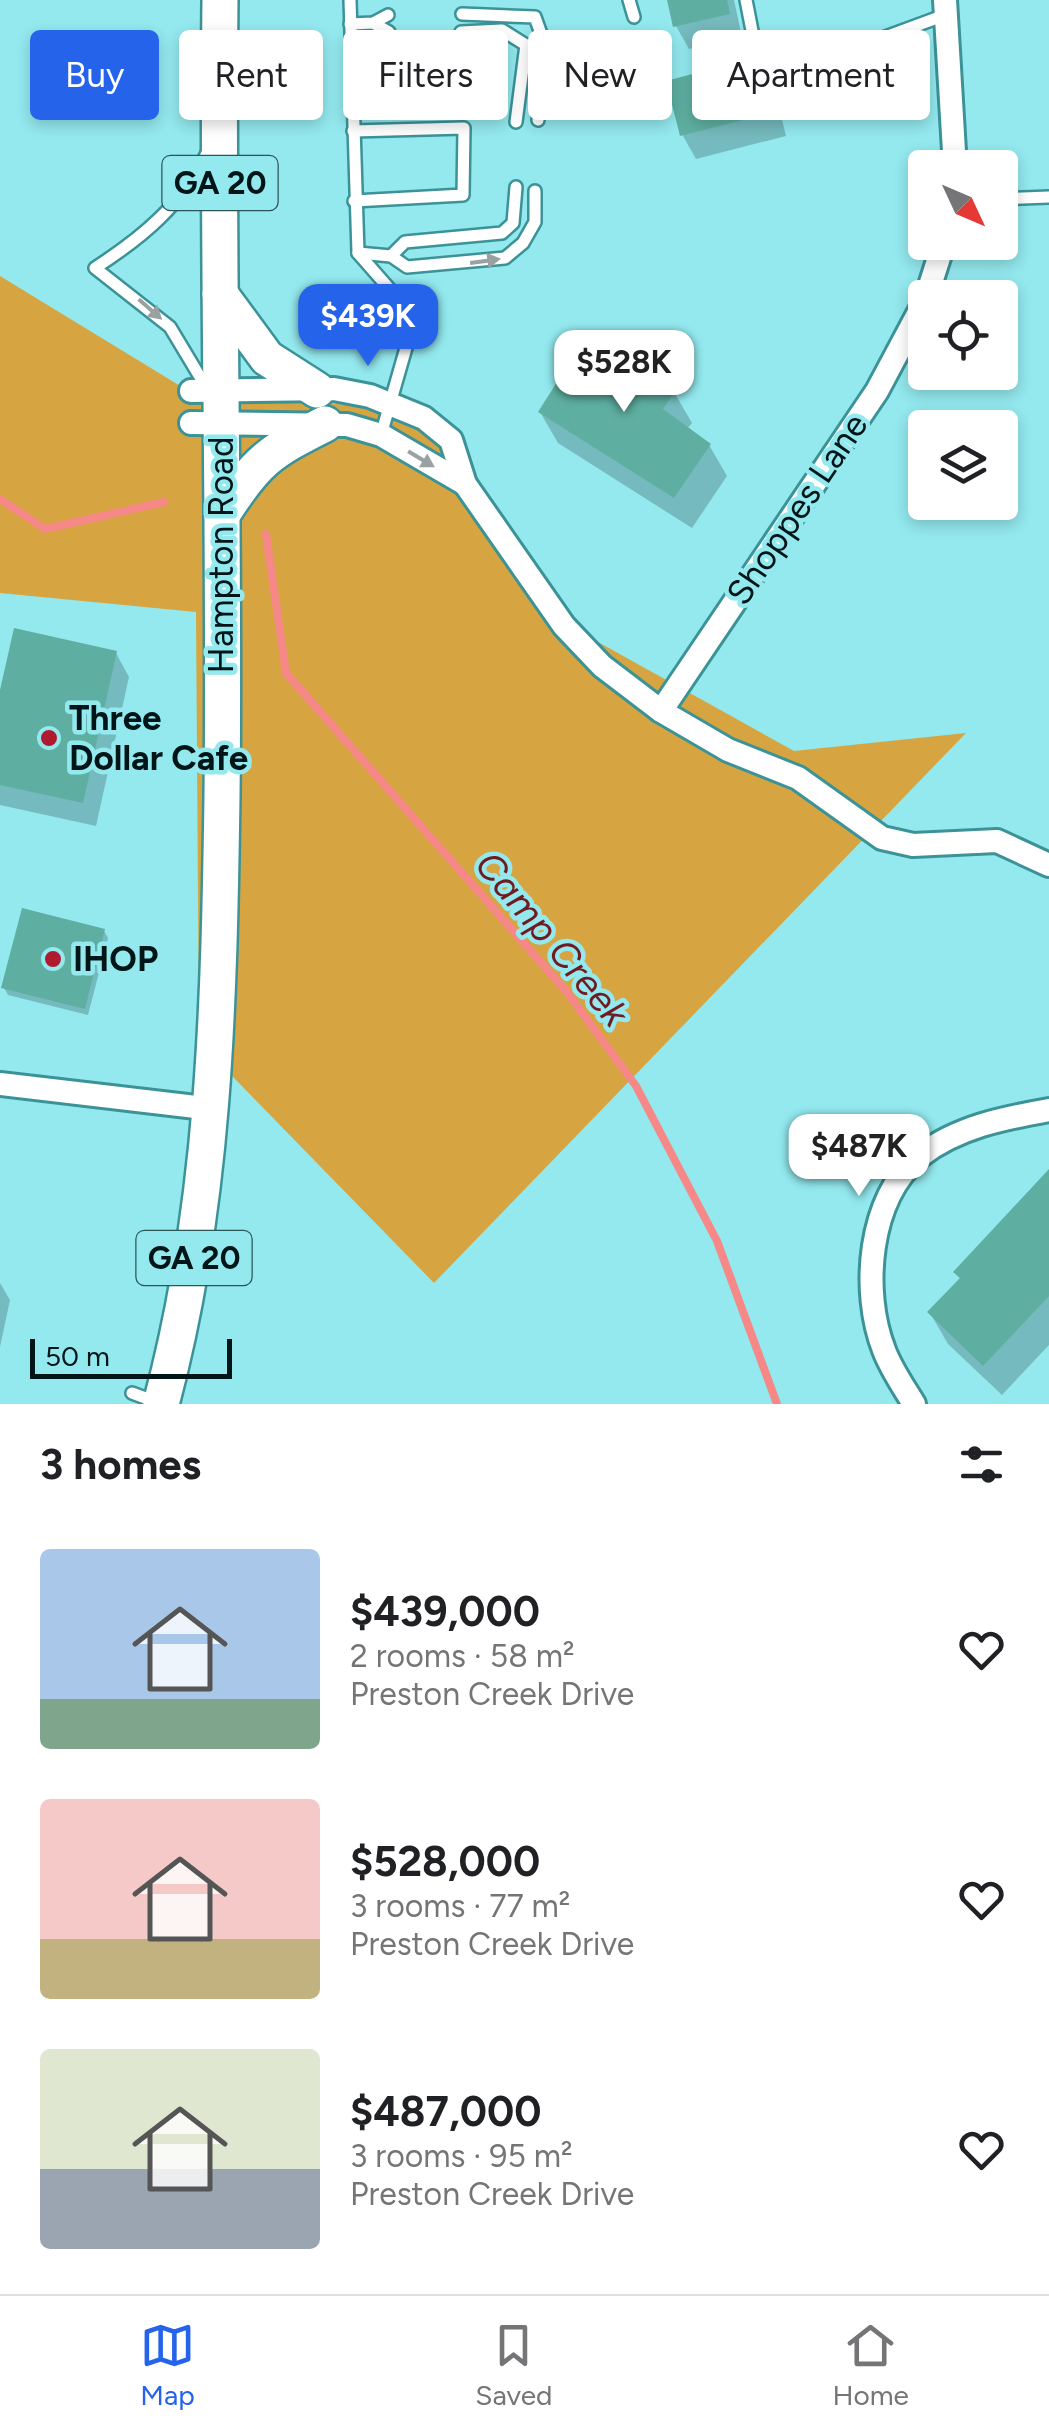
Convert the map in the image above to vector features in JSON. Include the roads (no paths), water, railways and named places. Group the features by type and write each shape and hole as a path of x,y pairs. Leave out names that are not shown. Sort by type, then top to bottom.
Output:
{"main road":[{"path":"194,0 204,30"},
{"name":"Hampton Road","path":"220,0 220,30"},
{"name":"Hampton Road","path":"154,1401 186,1310 213,1109 221,887 222,515 206,404 220,294 220,120"},
{"path":"220,294 267,358 321,407 244,478 222,515"}],"street":[{"path":"945,7 954,150"},
{"name":"Shoppes Lane","path":"661,711 877,391 908,333"},
{"path":"206,404 321,407 392,403 444,432 457,452 465,484 580,645 661,711 728,750 798,778 882,838 912,845 996,842 1049,866"},
{"path":"206,404 321,407 380,435 465,484"},
{"path":"0,1084 213,1109"},
{"path":"914,1404 883,1348 874,1305 878,1229 893,1187 917,1158 948,1138 1049,1110"}],"lane":[{"path":"350,0 358,252 408,310 410,334 380,435"},
{"path":"629,0 634,17"},
{"path":"746,0 754,46 775,61 804,68 945,7"},
{"path":"462,14 536,17 541,30"},
{"path":"350,24 372,23 388,16"},
{"path":"372,23 386,30"},
{"path":"508,34 526,45 516,122"},
{"path":"206,404 170,327 95,268 154,227 172,207 204,160 220,120"},
{"path":"353,131 464,128 463,195 354,201"},
{"path":"391,256 405,242 502,234 513,223 516,187"},
{"path":"358,252 391,256 407,267 505,258 535,222 536,191"},
{"path":"1018,198 1049,197"}],"waterway":[{"name":"Camp Creek","path":"0,499 45,529 164,502"},
{"name":"Camp Creek","path":"266,534 286,673 566,991 636,1086 717,1241 777,1404"}],"place":[{"name":"Three Dollar Cafe","path":"49,738"},
{"name":"IHOP","path":"53,959"}]}
